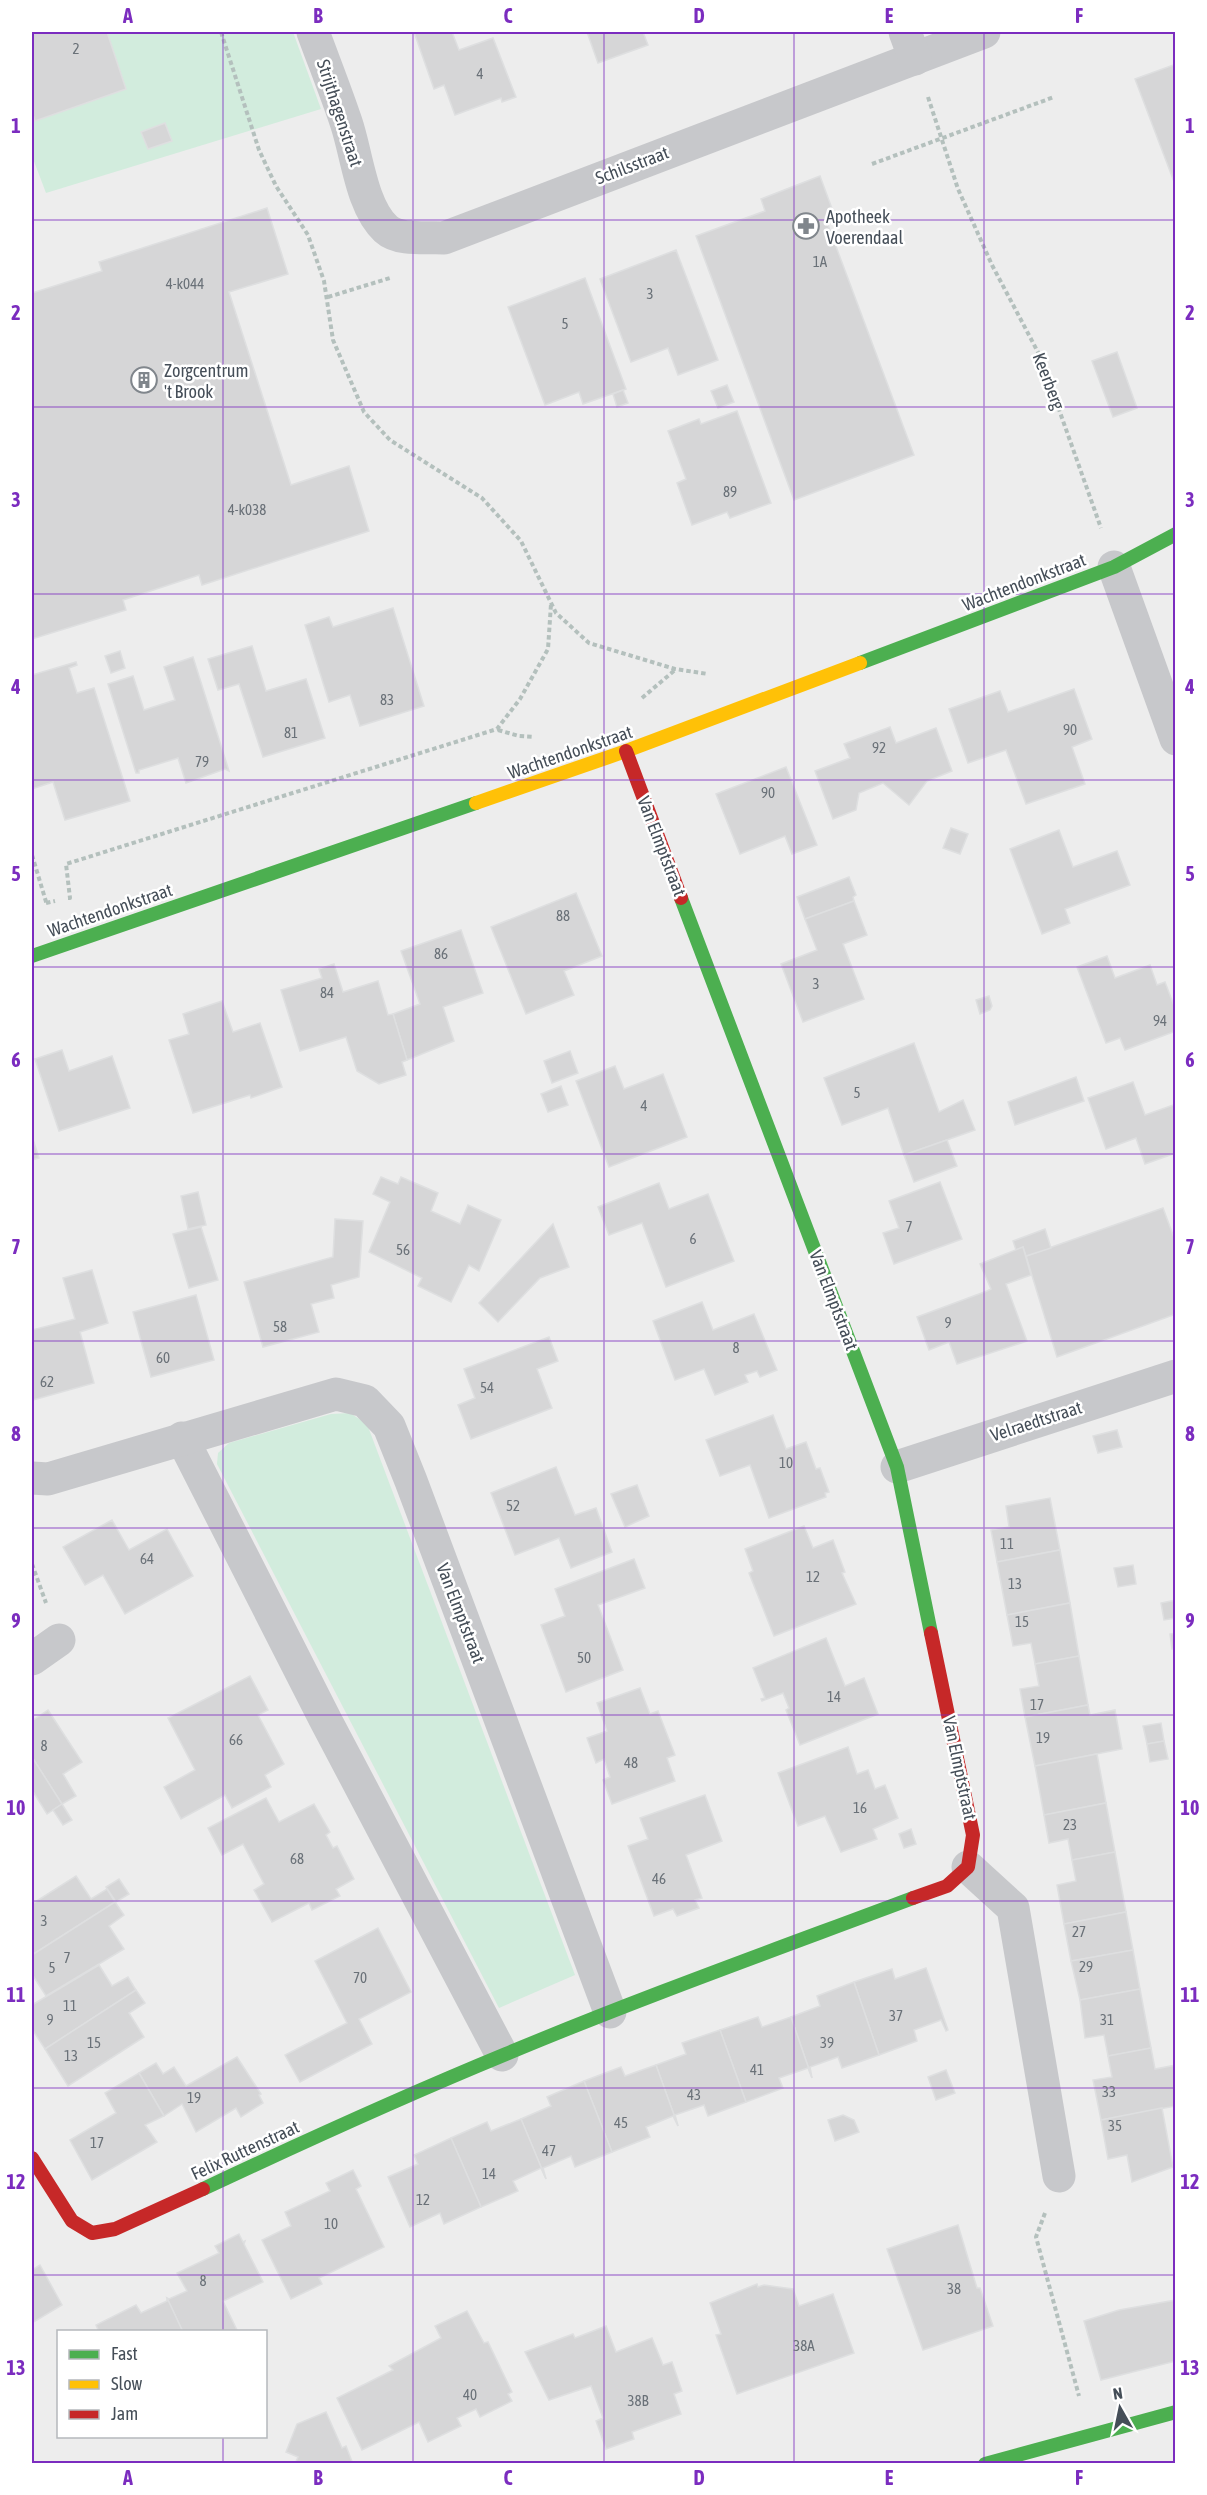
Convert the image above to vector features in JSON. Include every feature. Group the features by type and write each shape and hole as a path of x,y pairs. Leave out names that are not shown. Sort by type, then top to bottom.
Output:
{"street":[{"name":"Strijthagenstraat","path":"313,32 347,124 366,194"},
{"path":"910,45 984,32"},
{"name":"Schilsstraat","path":"366,194 377,218 388,231 403,236 444,238 910,45"},
{"name":"Wachtendonkstraat","path":"32,956 626,752 1114,567 1176,534"},
{"path":"1114,567 1176,739"},
{"name":"Van Elmptstraat","path":"626,752 897,1467 974,1834 968,1868"},
{"name":"Velraedtstraat","path":"897,1467 1176,1376"},
{"name":"Van Elmptstraat","path":"32,1478 48,1479 336,1394 365,1401 388,1426 610,2012"},
{"path":"182,1438 326,1721 502,2055 610,2012 947,1886 968,1868 1013,1908 1059,2176"},
{"path":"32,1659 59,1640"},
{"name":"Felix Ruttenstraat","path":"32,2158 72,2221 92,2233 115,2229 502,2055"},
{"path":"985,2463 1176,2412"}],"path":[{"path":"221,32 259,150 276,186 308,235 324,281 333,340 364,412 390,440 482,498 520,541 556,613 589,643 675,669 714,675"},
{"name":"Keerberg","path":"910,45 958,189 992,265 1040,356 1114,567"},
{"path":"872,164 1054,97"},
{"path":"46,903 70,898 66,864 497,729 520,699 548,649 551,603"},
{"path":"32,855 61,945"},
{"path":"1059,2176 1036,2237 1089,2434"}],"green space":[{"path":"107,32 293,32 321,109 46,193 32,156 32,112 35,121 126,89"},
{"path":"350,1413 367,1424 575,1975 499,2008 217,1464 218,1453 229,1443 331,1414"}],"building":[{"path":"32,32 107,32 126,89 35,121 32,112"},
{"path":"414,32 452,32 459,50 493,38 516,97 502,102 501,98 455,115 444,85 434,89"},
{"path":"587,32 643,32 648,45 598,63"},
{"path":"1176,64 1176,187 1135,79"},
{"path":"165,123 172,141 148,149 141,132"},
{"path":"820,176 834,214 825,217 914,455 794,500 696,236 765,211 761,199"},
{"name":"Zorgcentrum 't Brook","path":"267,208 288,274 229,292 291,485 349,466 369,531 202,585 199,575 123,600 126,610 32,639 32,293 102,271 99,262"},
{"path":"676,250 718,360 678,375 668,348 631,362 600,279"},
{"path":"585,278 626,389 583,404 579,392 545,405 508,307"},
{"path":"1117,352 1137,408 1113,417 1092,361"},
{"path":"727,385 734,402 718,408 711,391"},
{"path":"623,390 628,403 617,407 613,394"},
{"path":"737,411 771,503 730,518 727,512 692,525 677,483 686,479 668,431 699,419 701,424"},
{"path":"393,608 424,706 360,726 350,695 329,702 305,625 329,617 333,627"},
{"path":"252,646 266,691 306,679 325,738 263,757 239,684 218,690 208,659"},
{"path":"120,651 125,668 111,673 105,656"},
{"path":"193,657 229,771 225,769 186,783 178,758 139,770 139,773 136,773 108,684 133,676 144,710 175,700 164,667"},
{"path":"76,662 77,665 69,668 77,693 94,688 130,801 65,820 53,782 32,789 32,675"},
{"path":"1074,689 1092,739 1072,747 1085,784 1026,804 1006,750 968,763 949,709 1000,691 1008,712"},
{"path":"890,727 896,743 936,728 952,771 927,781 909,805 883,783 859,793 856,810 833,819 815,771 850,758 844,744"},
{"path":"786,767 817,845 792,854 785,836 740,854 716,794"},
{"path":"951,828 968,834 960,854 943,848"},
{"path":"1059,830 1073,867 1117,851 1130,885 1065,909 1070,923 1042,934 1010,849"},
{"path":"849,877 856,895 853,897 854,901 805,919 797,897"},
{"path":"576,893 602,956 564,971 574,995 526,1014 491,927"},
{"path":"854,901 867,935 843,944 864,999 803,1022 781,964 817,950 805,919"},
{"path":"461,930 483,993 443,1007 454,1041 407,1060 393,1014 420,1004 401,951"},
{"path":"1107,956 1115,978 1150,965 1157,985 1165,982 1176,1011 1176,1031 1125,1050 1120,1038 1106,1043 1077,967"},
{"path":"334,964 343,992 378,981 388,1015 393,1014 407,1060 402,1062 406,1075 379,1084 357,1071 346,1037 300,1051 281,990 322,978 319,969"},
{"path":"989,996 992,1006 990,1010 980,1014 976,1000"},
{"path":"222,1001 233,1032 260,1023 282,1087 251,1098 250,1095 193,1113 169,1040 189,1034 183,1014"},
{"path":"914,1043 939,1112 963,1100 975,1130 904,1155 888,1108 842,1125 824,1078"},
{"path":"62,1050 69,1071 112,1056 130,1108 59,1131 35,1059"},
{"path":"570,1051 578,1073 552,1083 544,1061"},
{"path":"615,1066 624,1089 663,1074 687,1137 609,1167 576,1081"},
{"path":"1076,1077 1084,1101 1015,1125 1008,1102"},
{"path":"1133,1082 1145,1115 1176,1104 1176,1153 1145,1164 1136,1138 1106,1149 1088,1098"},
{"path":"561,1086 568,1105 548,1112 541,1094"},
{"path":"32,1136 39,1158 32,1160"},
{"path":"947,1140 957,1166 914,1182 904,1155"},
{"path":"381,1177 398,1184 401,1177 438,1193 431,1211 460,1224 468,1205 501,1220 479,1271 469,1265 451,1302 418,1286 422,1278 369,1252 390,1202 373,1194"},
{"path":"940,1182 962,1239 894,1264 883,1233 899,1228 889,1201"},
{"path":"659,1183 669,1209 708,1194 734,1261 666,1287 642,1223 609,1235 598,1207"},
{"path":"198,1192 206,1225 188,1229 181,1196"},
{"path":"1163,1208 1176,1243 1176,1314 1057,1357 1026,1256"},
{"path":"335,1219 363,1221 359,1277 331,1285 334,1298 311,1304 319,1332 263,1347 244,1282 333,1257"},
{"path":"553,1224 569,1267 540,1278 498,1322 479,1303"},
{"path":"201,1227 218,1280 189,1288 173,1234"},
{"path":"1045,1229 1051,1248 1026,1256 1023,1247 1016,1250 1013,1241"},
{"path":"1023,1247 1031,1275 1006,1284 1027,1341 957,1364 949,1342 929,1350 917,1317 991,1289 980,1264"},
{"path":"92,1270 108,1323 80,1332 94,1383 33,1400 32,1330 75,1319 63,1278"},
{"path":"196,1295 214,1360 151,1377 133,1312"},
{"path":"702,1302 713,1330 754,1314 777,1370 760,1377 757,1371 745,1375 748,1382 715,1395 704,1369 675,1380 653,1321"},
{"path":"549,1337 558,1361 537,1369 552,1408 471,1439 458,1405 475,1398 464,1369"},
{"path":"773,1415 786,1449 806,1442 816,1469 820,1468 829,1492 825,1493 826,1497 769,1518 750,1465 720,1476 706,1440"},
{"path":"1117,1430 1122,1447 1098,1453 1093,1436"},
{"path":"556,1467 575,1515 596,1508 612,1552 571,1568 559,1538 515,1555 491,1493"},
{"path":"637,1485 649,1516 625,1527 611,1494"},
{"path":"1050,1498 1060,1550 997,1562 991,1530 1009,1527 1006,1506"},
{"path":"112,1520 129,1550 167,1529 193,1576 125,1614 103,1575 85,1585 63,1547"},
{"path":"804,1526 813,1548 833,1540 845,1572 842,1573 856,1604 774,1636 749,1573 753,1571 745,1549"},
{"path":"1060,1550 1070,1603 1007,1615 997,1562"},
{"path":"634,1559 645,1588 598,1605 623,1670 566,1692 541,1625 565,1616 555,1589"},
{"path":"1133,1565 1136,1584 1118,1587 1114,1568"},
{"path":"1176,1600 1176,1618 1164,1620 1161,1603"},
{"path":"1070,1603 1079,1656 1035,1664 1031,1643 1013,1646 1007,1615"},
{"path":"1176,1633 1176,1649 1172,1649 1170,1634"},
{"path":"826,1638 845,1686 864,1678 878,1714 800,1745 786,1710 789,1708 783,1693 762,1701 761,1699 765,1698 753,1668"},
{"path":"1079,1656 1088,1705 1025,1717 1020,1689 1039,1686 1035,1664"},
{"path":"250,1676 268,1710 258,1715 284,1764 265,1775 271,1787 232,1808 225,1795 181,1819 164,1787 195,1770 168,1718"},
{"path":"640,1688 650,1714 658,1711 675,1755 667,1758 675,1781 612,1804 603,1780 610,1777 604,1759 596,1763 587,1738 607,1731 597,1703"},
{"path":"1088,1705 1090,1715 1115,1710 1122,1749 1035,1766 1025,1717"},
{"path":"48,1710 82,1762 63,1774 76,1796 62,1804 32,1757 32,1721"},
{"path":"1161,1723 1164,1741 1147,1744 1143,1726"},
{"path":"1164,1741 1168,1759 1150,1762 1147,1744"},
{"path":"848,1747 857,1774 868,1770 875,1789 885,1785 898,1818 873,1829 877,1839 841,1852 825,1816 798,1826 778,1773"},
{"path":"1097,1754 1106,1803 1044,1815 1035,1766"},
{"path":"32,1757 62,1804 47,1814 34,1793 32,1795"},
{"path":"705,1795 722,1841 686,1855 702,1898 695,1900 699,1908 677,1916 673,1909 654,1916 628,1846 648,1839 640,1818"},
{"path":"266,1798 279,1822 314,1804 330,1832 326,1835 333,1848 337,1846 354,1879 336,1889 340,1896 312,1910 309,1903 272,1922 254,1890 264,1884 243,1844 222,1855 208,1828"},
{"path":"1106,1803 1115,1852 1072,1860 1068,1839 1049,1843 1044,1815"},
{"path":"62,1804 72,1820 63,1825 53,1810"},
{"path":"911,1829 916,1844 904,1848 899,1834"},
{"path":"1115,1852 1126,1912 1064,1924 1057,1885 1076,1881 1072,1860"},
{"path":"76,1876 91,1899 107,1889 115,1902 32,1955 32,1904"},
{"path":"119,1879 129,1894 116,1902 106,1887"},
{"path":"115,1902 124,1915 109,1926 124,1949 46,1996 32,1974 32,1955"},
{"path":"1126,1912 1133,1950 1071,1961 1064,1924"},
{"path":"378,1928 411,1992 359,2019 372,2044 300,2082 285,2055 347,2023 315,1961"},
{"path":"1133,1950 1140,1989 1080,2000 1071,1961"},
{"path":"99,1965 112,1986 128,1977 136,1990 45,2049 32,2029 32,2005"},
{"path":"926,1968 948,2030 946,2031 941,2020 914,2030 917,2041 879,2055 854,1982 892,1969 895,1979"},
{"path":"854,1982 879,2055 842,2068 838,2057 810,2067 812,2078 791,2017 820,2006 817,1996"},
{"path":"1140,1989 1151,2048 1108,2056 1104,2035 1085,2038 1080,2000"},
{"path":"136,1990 145,2003 129,2013 144,2037 68,2086 45,2049"},
{"path":"758,2017 762,2027 791,2017 812,2078 808,2068 779,2078 783,2088 746,2102 720,2030"},
{"path":"720,2030 746,2102 708,2116 704,2105 675,2115 678,2126 656,2065 686,2054 682,2043"},
{"path":"1151,2048 1155,2069 1176,2065 1176,2106 1101,2120 1093,2080 1112,2077 1108,2056"},
{"path":"237,2057 261,2094 259,2095 263,2103 241,2117 236,2108 196,2132 182,2104 164,2116 139,2073 156,2063 163,2074 174,2067 186,2086"},
{"path":"656,2065 678,2126 673,2116 646,2127 650,2137 612,2152 584,2081 621,2067 625,2076"},
{"path":"946,2070 955,2093 936,2100 928,2077"},
{"path":"139,2073 164,2116 145,2125 157,2142 92,2180 70,2140 116,2113 105,2093"},
{"path":"584,2081 612,2152 575,2167 571,2156 543,2168 546,2179 521,2119 551,2106 547,2097"},
{"path":"1162,2108 1173,2167 1132,2182 1127,2155 1108,2159 1101,2120"},
{"path":"843,2115 854,2120 859,2132 835,2141 828,2120"},
{"path":"521,2119 546,2179 541,2168 513,2181 518,2191 481,2207 451,2138 487,2122 491,2131"},
{"path":"451,2138 481,2207 444,2224 440,2213 410,2227 388,2177 418,2164 414,2155"},
{"path":"353,2170 361,2186 356,2189 384,2247 319,2278 322,2284 291,2299 262,2240 291,2226 285,2212 330,2191 326,2183"},
{"path":"958,2225 977,2288 980,2288 993,2326 923,2350 887,2249"},
{"path":"239,2234 243,2242 245,2241 244,2244 263,2282 223,2301 237,2330 182,2330 167,2298 187,2291 177,2273 219,2253 215,2246"},
{"path":"40,2265 62,2305 32,2323 32,2270"},
{"path":"757,2284 758,2287 764,2285 793,2289 799,2306 833,2294 854,2353 737,2394 716,2335 721,2334 710,2303"},
{"path":"167,2298 182,2330 98,2330 96,2325 136,2305 141,2313 167,2301"},
{"path":"1176,2300 1176,2361 1101,2380 1084,2321 1119,2310"},
{"path":"467,2311 484,2343 488,2342 512,2392 508,2394 512,2401 480,2417 476,2409 457,2418 461,2426 428,2442 419,2422 362,2450 337,2398 393,2370 389,2366 441,2338 435,2326"},
{"path":"606,2326 616,2352 652,2338 663,2365 672,2362 682,2391 674,2394 681,2414 632,2432 634,2439 606,2449 596,2421 603,2418 591,2386 549,2400 525,2352 573,2334 575,2338"},
{"path":"326,2412 342,2448 346,2446 353,2464 295,2464 298,2457 286,2452 297,2424"}],"traffic: fast":[{"path":"860,663 1114,567 1176,534"},
{"path":"32,956 476,803"},
{"path":"681,898 897,1467 931,1633"},
{"path":"203,2189 392,2103 556,2033 913,1898"},
{"path":"985,2464 1176,2412"}],"traffic: slow":[{"path":"476,803 626,751 860,663"}],"traffic: jam":[{"path":"626,751 681,898"},
{"path":"913,1898 947,1886 968,1867 973,1835 931,1633"},
{"path":"32,2158 72,2221 92,2233 115,2229 203,2189"}],"place":[{"name":"Apotheek Voerendaal","path":"806,226"},
{"name":"Zorgcentrum 't Brook","path":"144,380"}]}
